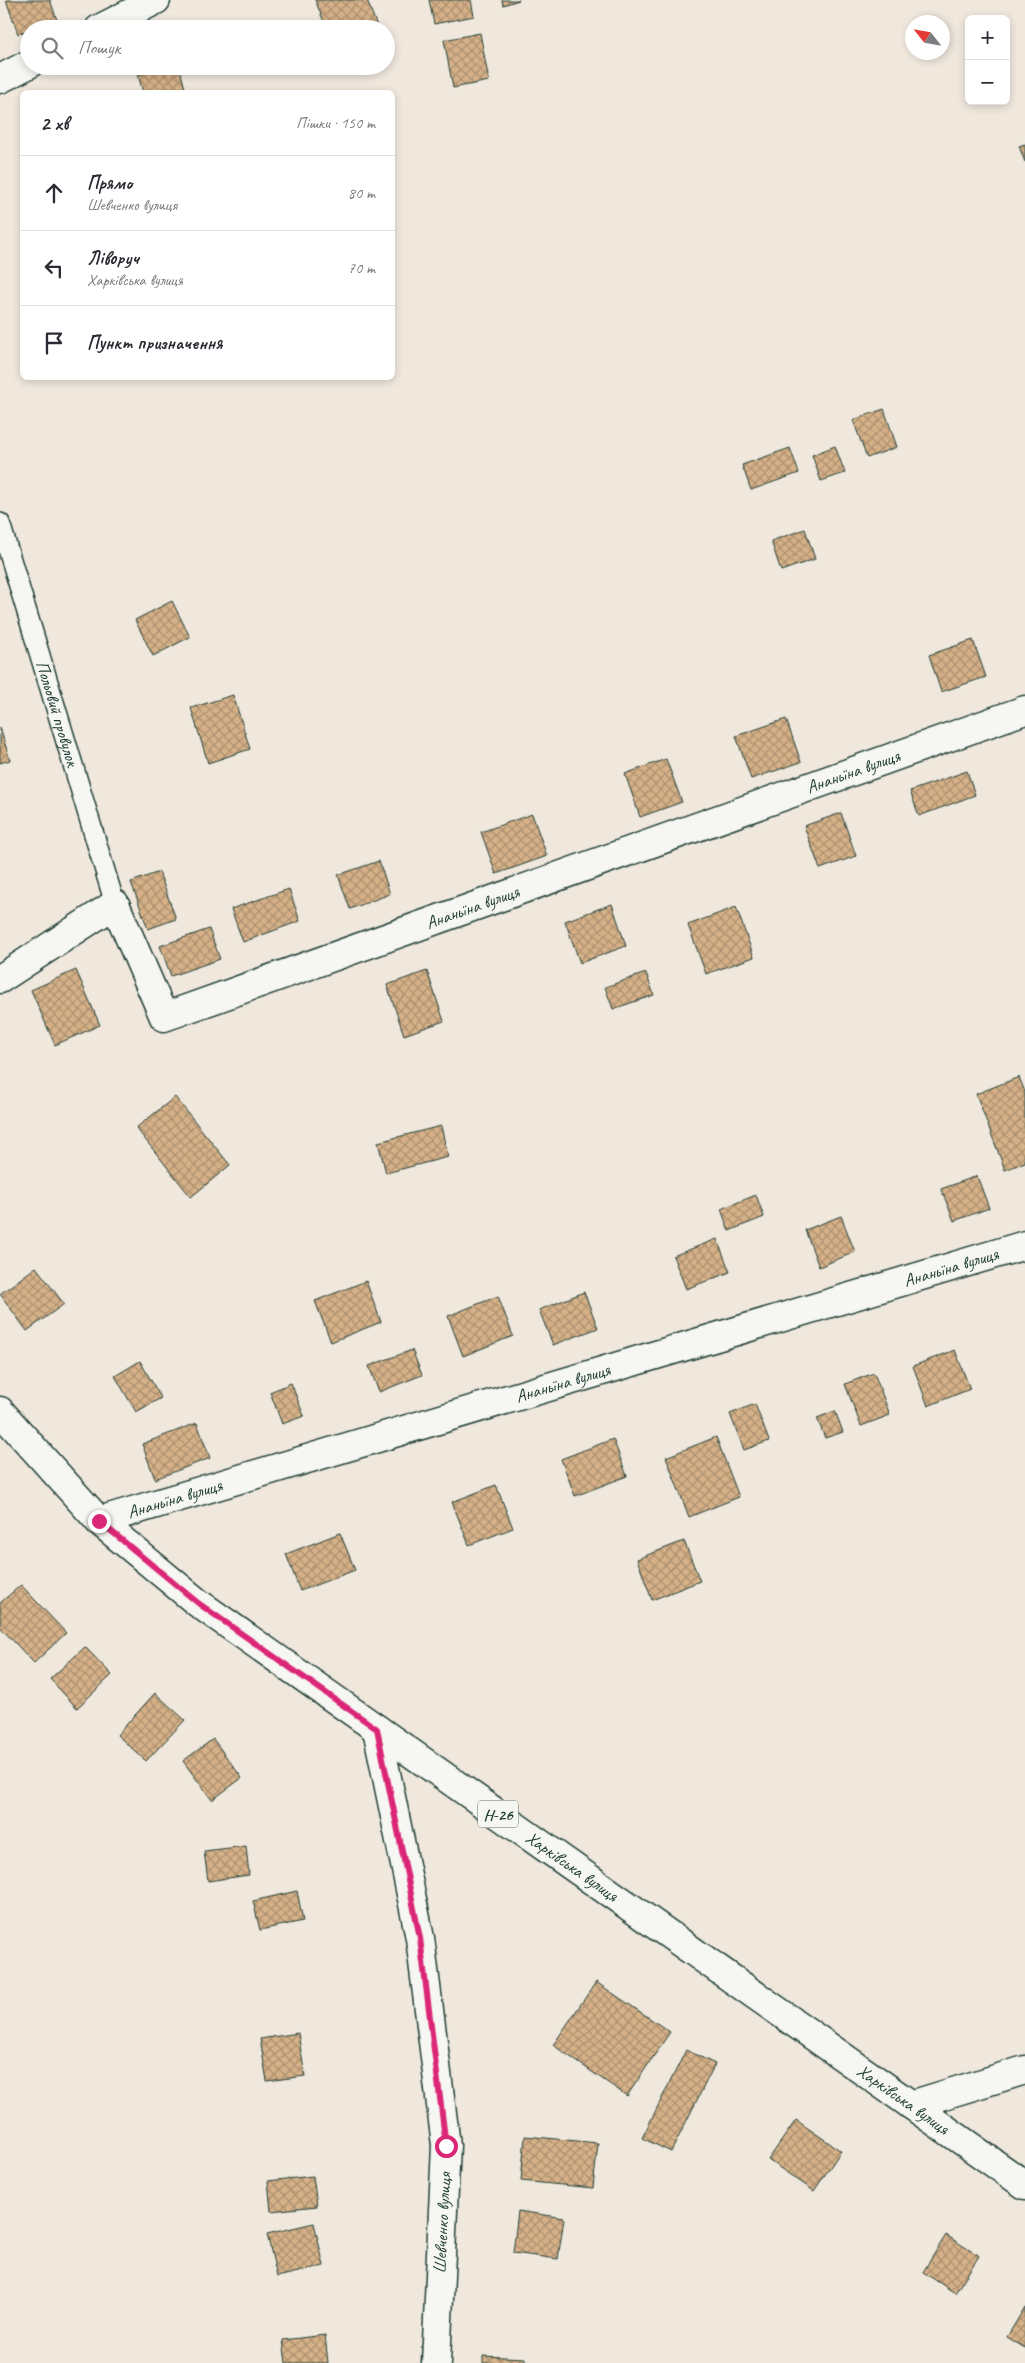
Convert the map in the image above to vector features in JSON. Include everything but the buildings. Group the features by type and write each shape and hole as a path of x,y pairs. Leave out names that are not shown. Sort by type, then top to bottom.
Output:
{"street":[{"path":"117,20 156,0"},
{"path":"0,79 20,69"},
{"name":"Ананьїна вулиця","path":"114,904 164,1017 1025,710"},
{"path":"0,979 114,904"},
{"name":"Ананьїна вулиця","path":"99,1521 1025,1245"},
{"name":"Харківська вулиця","path":"0,1411 99,1521 198,1603 1025,2185"},
{"name":"Шевченко вулиця","path":"377,1729 420,1938 446,2146 436,2363"},
{"path":"911,2105 1025,2070"}],"lane":[{"name":"Польовий провулок","path":"0,523 114,904"}],"route":[{"path":"99,1521 198,1603 377,1729 420,1938 446,2146"}]}
